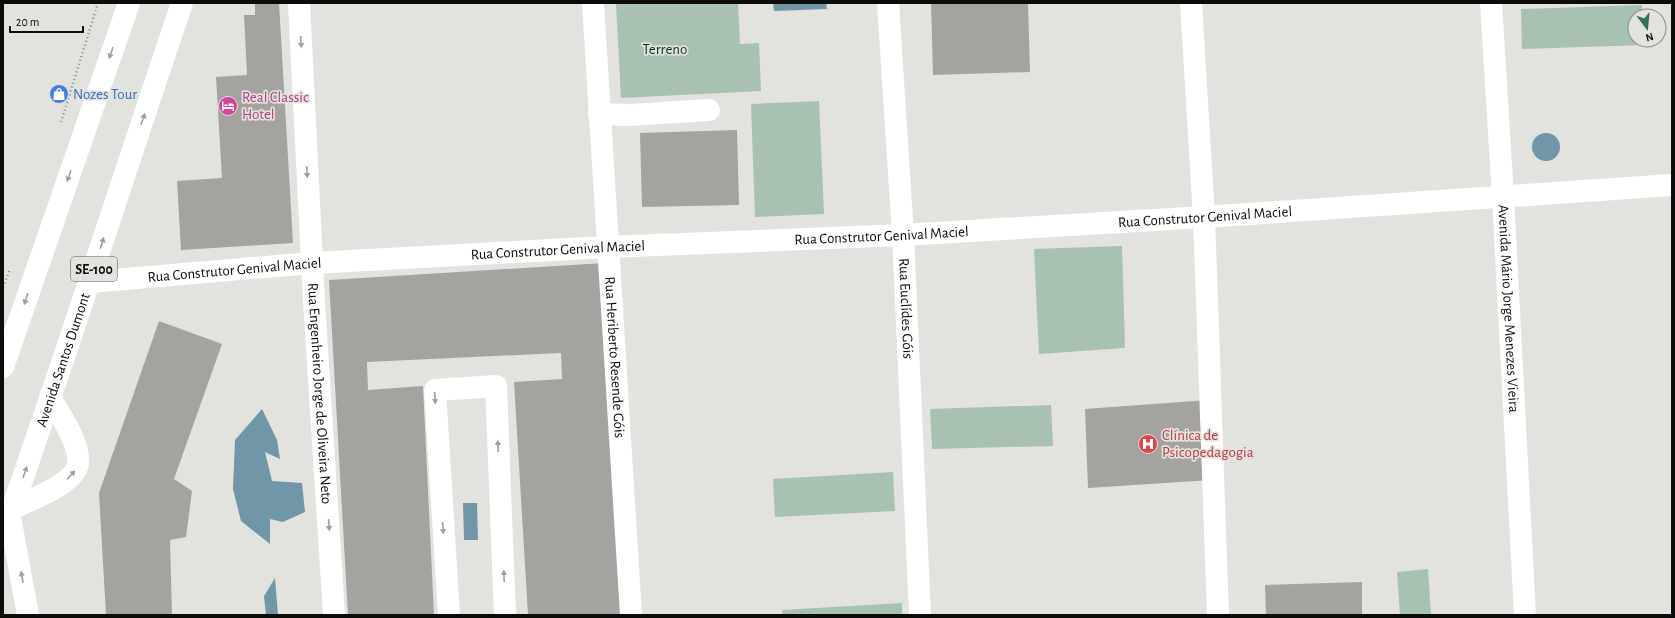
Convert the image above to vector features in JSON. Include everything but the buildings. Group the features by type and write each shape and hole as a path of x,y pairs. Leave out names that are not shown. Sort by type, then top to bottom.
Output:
{"street":[{"path":"3,367 129,3"},
{"name":"Avenida Santos Dumont","path":"8,520 90,282 182,3"},
{"name":"Rua Engenheiro Jorge de Oliveira Neto","path":"299,3 312,263 334,615"},
{"name":"Rua Heriberto Resende Góis","path":"593,3 630,615"},
{"name":"Rua Euclídes Góis","path":"888,3 903,235 920,615"},
{"path":"1191,3 1204,217 1218,615"},
{"name":"Avenida Mário Jorge Menezes Vieira","path":"1491,3 1503,197 1525,615"},
{"path":"599,114 629,115 709,110"},
{"name":"Rua Construtor Genival Maciel","path":"90,282 312,263 903,235 1672,186"},
{"path":"449,615 435,390 496,386 505,615"},
{"path":"28,615 8,520 71,477 78,467 79,457 73,438 50,397"}],"path":[{"path":"59,127 98,3"},
{"path":"3,287 11,266"}],"green space":[{"name":"Terreno","path":"616,3 738,3 740,44 759,43 761,91 621,98"},
{"path":"1642,5 1642,8 1627,8 1627,46 1522,49 1521,9"},
{"path":"819,101 824,214 755,217 751,104"},
{"path":"1122,246 1125,348 1039,354 1034,249"},
{"path":"1051,405 1053,446 932,449 930,409"},
{"path":"893,472 895,511 775,517 773,479"},
{"path":"1428,569 1431,615 1400,615 1397,572"},
{"path":"902,603 902,615 783,615 782,610"}],"water":[{"path":"773,3 826,3 827,9 774,11"},
{"path":"1546,133 1556,137 1560,147 1556,157 1546,161 1536,157 1532,147 1536,137"},
{"path":"262,409 277,440 280,459 265,452 272,481 302,483 305,512 283,522 270,519 270,544 241,521 233,489 235,440"},
{"path":"463,503 477,503 478,540 464,540"},
{"path":"275,578 278,615 266,615 264,596"}],"place":[{"name":"Nozes Tour","path":"59,94"},
{"name":"Real Classic Hotel","path":"228,106"},
{"name":"Clínica de Psicopedagogia","path":"1148,444"}]}
